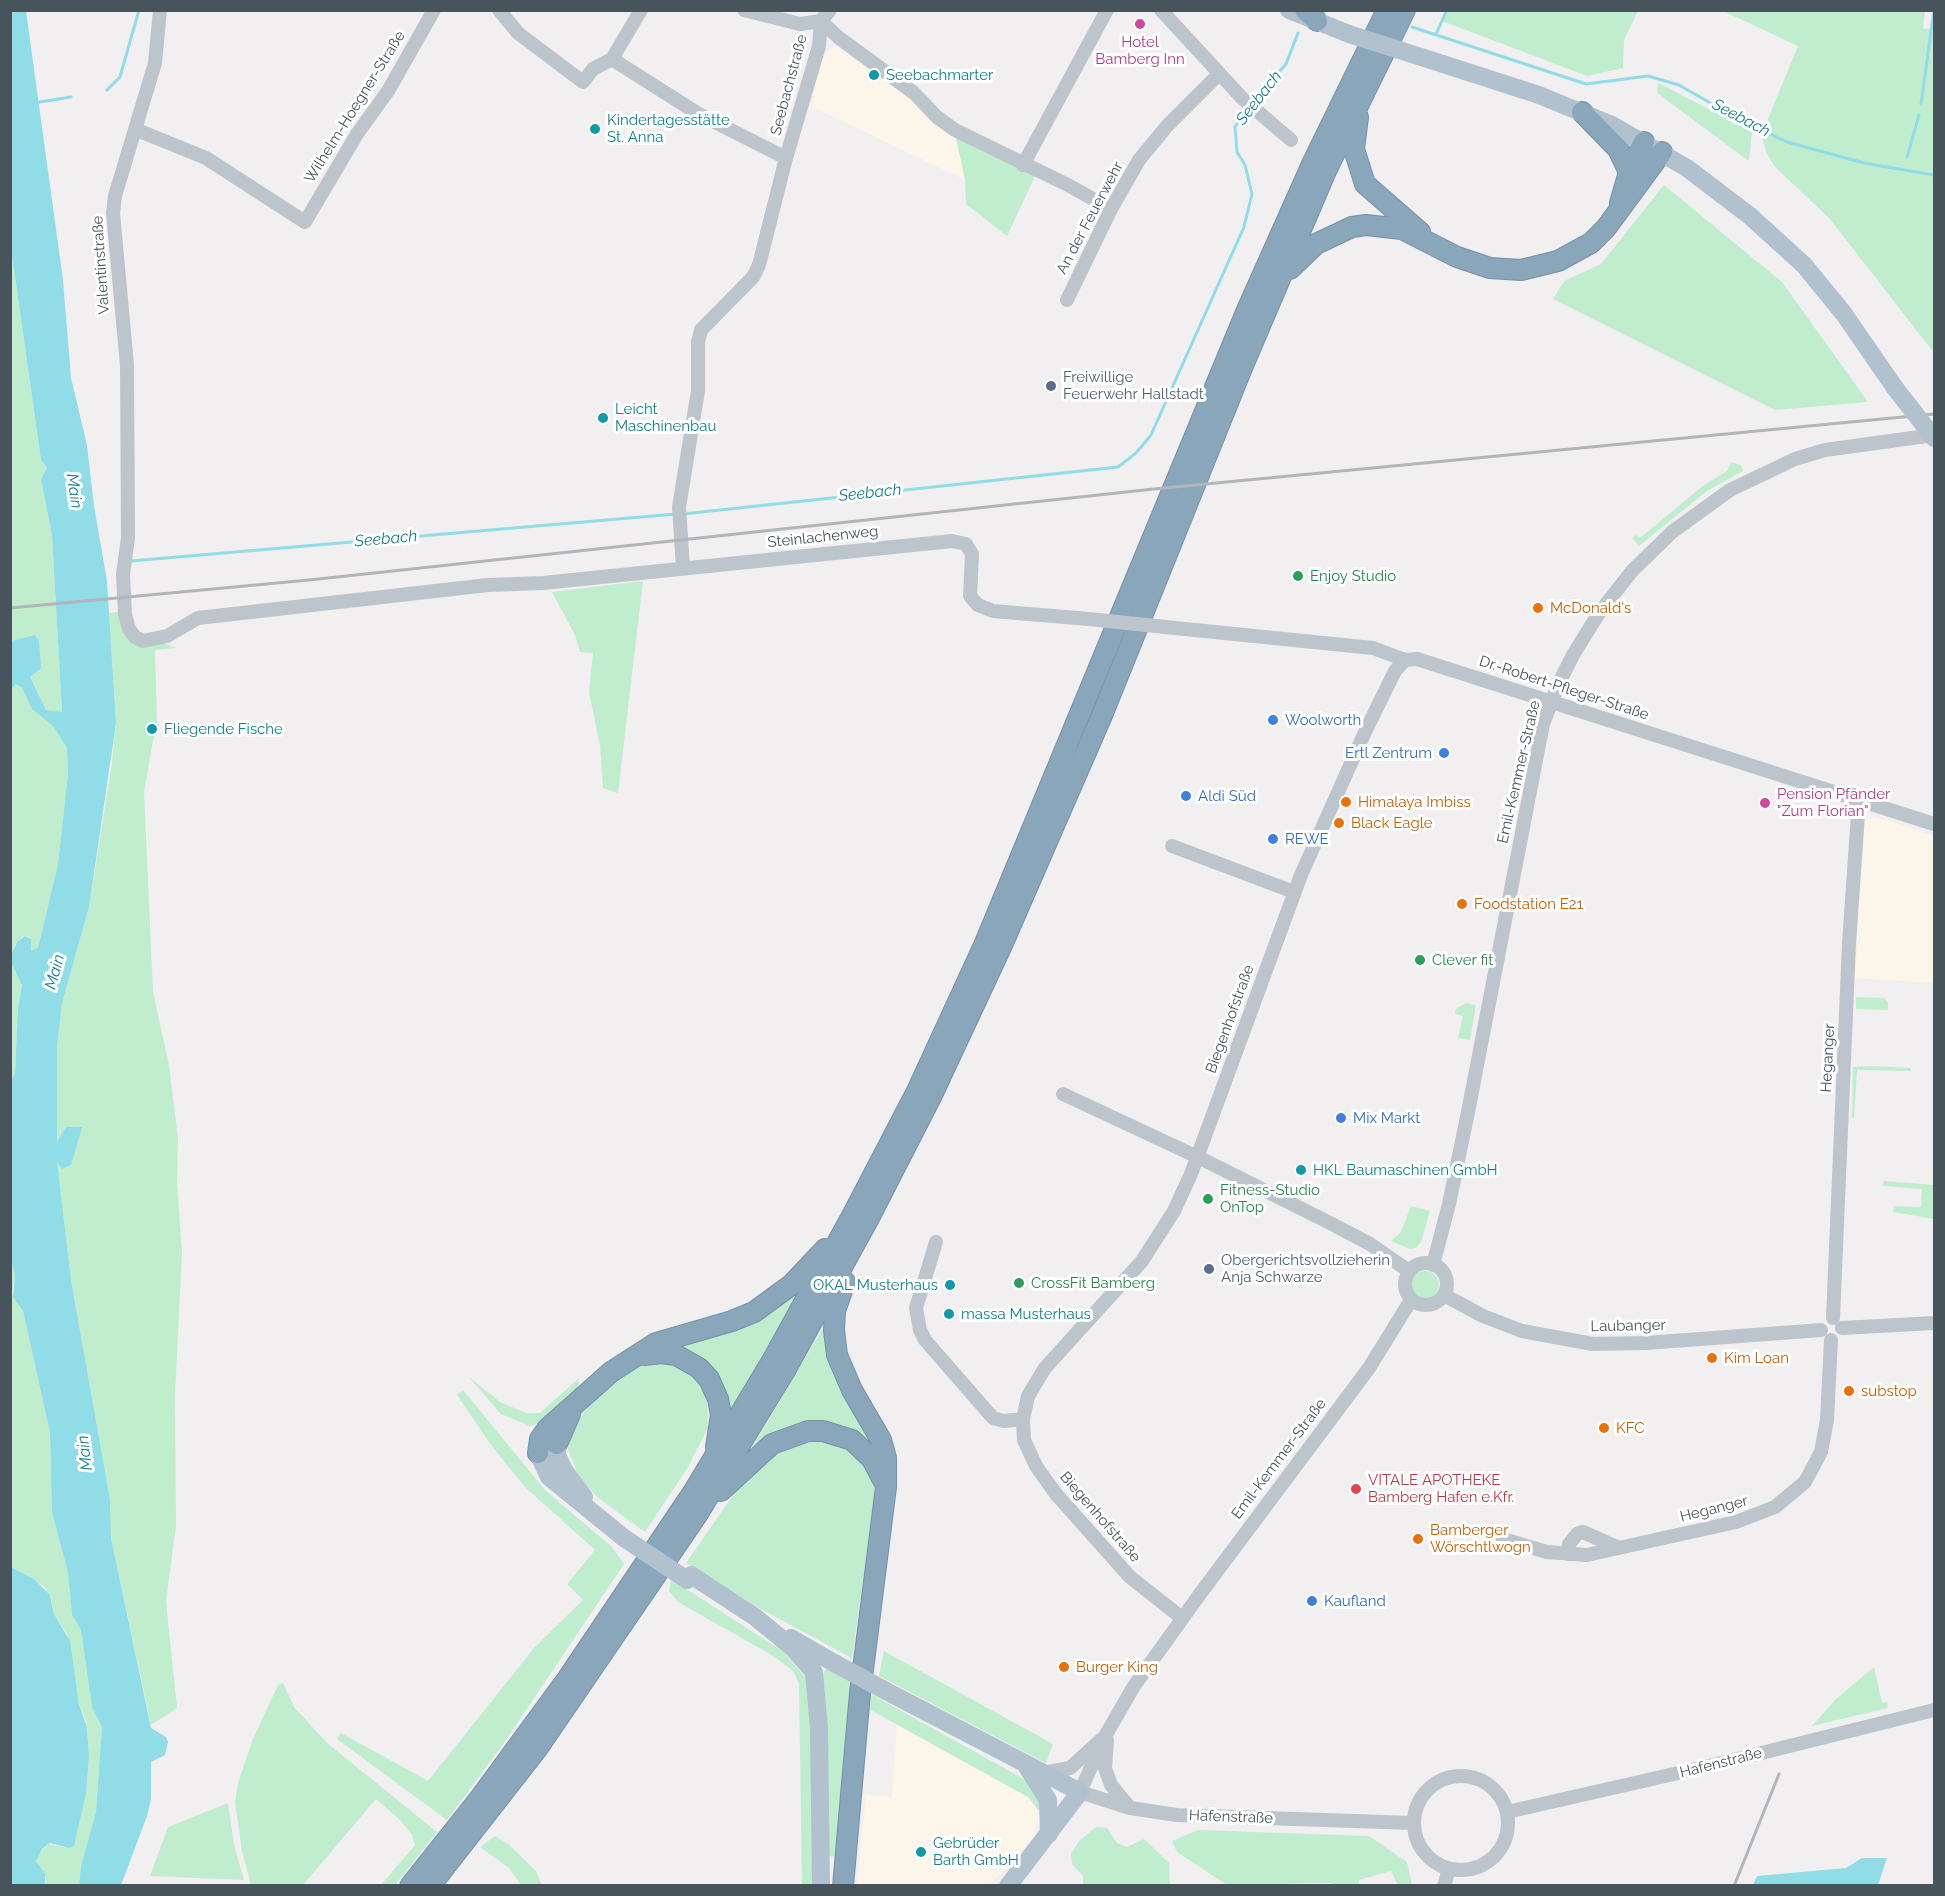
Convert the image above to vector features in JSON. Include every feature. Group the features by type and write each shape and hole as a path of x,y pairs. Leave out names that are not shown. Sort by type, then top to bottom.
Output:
{"highway":[{"path":"1371,42 1380,10"},
{"path":"430,1886 537,1749 697,1515 786,1369 861,1216 985,943 1247,310 1388,10"},
{"path":"410,1886 480,1798 568,1678 713,1459 931,1097 1002,945 1102,713 1326,171 1405,10"},
{"path":"1363,94 1354,149 1365,184 1431,242"},
{"path":"1582,112 1618,150 1629,172"},
{"path":"1617,215 1629,172 1644,142"},
{"path":"1278,286 1294,264 1316,244 1352,227 1388,225 1431,242 1476,264 1521,270 1558,261 1591,243 1617,215 1662,152"},
{"path":"538,1453 540,1439 547,1429 611,1372 656,1343 732,1321 772,1300 812,1265 861,1216"},
{"path":"843,1886 860,1693 886,1487 886,1458 881,1440 842,1371 834,1330 861,1216"},
{"path":"632,1357 661,1353 676,1355 699,1368 709,1379 718,1399 721,1415 720,1432 713,1459"},
{"path":"557,1444 562,1428 574,1407"},
{"path":"697,1515 757,1455 772,1444 808,1431 836,1433 852,1440 872,1459 886,1487"}],"main road":[{"path":"1289,10 1311,16 1349,34 1499,81 1582,112 1644,142 1687,168 1750,216 1804,265 1844,314 1895,388 1935,437"},
{"path":"557,1444 557,1455 575,1488 626,1536"},
{"path":"538,1453 549,1477 626,1536 689,1578 836,1664 1080,1792 1008,1886"},
{"path":"755,1617 808,1663 816,1682 821,1886"},
{"path":"1024,1764 1048,1800 1049,1834"}],"street":[{"name":"Valentinstraße","path":"160,10 155,63 112,213 127,365 128,538 123,574 125,614 129,629 135,637 143,641 167,636 198,618 488,585 543,583 682,567"},
{"name":"Wilhelm-Hoegner-Straße","path":"137,130 206,158 305,222 357,134 388,91 434,10"},
{"path":"499,10 518,33 583,82 593,69 612,60 641,10"},
{"name":"Seebachstraße","path":"682,567 679,514 698,391 697,352 701,330 753,277 763,253 825,16 800,24 744,10"},
{"path":"1023,165 1107,10"},
{"path":"1161,10 1219,74 1250,105 1291,140"},
{"path":"825,16 838,37 914,93 948,125 1111,209"},
{"path":"612,60 721,127 786,158"},
{"name":"An der Feuerwehr","path":"1067,300 1111,209 1139,160 1167,126 1219,74"},
{"name":"Emil-Kemmer-Straße","path":"1433,1265 1466,1123 1531,781 1551,700 1573,655 1620,586 1654,549 1710,503 1743,482 1795,459 1856,444 1935,437"},
{"name":"Steinlachenweg","path":"682,567 943,541 966,544"},
{"name":"Dr.-Robert-Pfleger-Straße","path":"966,544 973,559 970,596 978,605 993,611 1373,648 1405,660 1417,659 1551,700 1935,824"},
{"name":"Biegenhofstraße","path":"1182,1618 1130,1577 1056,1494 1027,1451 1023,1419 1028,1396 1045,1368 1128,1278 1174,1211 1198,1157 1294,892 1365,732 1395,671 1405,660"},
{"name":"Heganger","path":"1837,1323 1850,930 1859,800"},
{"path":"1172,846 1294,892"},
{"path":"1063,1094 1198,1157 1355,1236 1409,1271"},
{"path":"936,1242 916,1308 920,1330 925,1340 993,1418 1004,1421 1023,1419"},
{"path":"1420,1264 1433,1265 1444,1275 1447,1287 1444,1295 1430,1305 1420,1305 1411,1300 1405,1286 1409,1271 1420,1264"},
{"name":"Laubanger","path":"1444,1295 1483,1316 1522,1331 1593,1344 1646,1343 1821,1330"},
{"name":"Emil-Kemmer-Straße","path":"1107,1733 1182,1618 1369,1368 1411,1300"},
{"path":"1837,1323 1838,1337 1831,1340 1823,1335 1821,1330 1823,1323 1837,1323 1935,1323"},
{"name":"Heganger","path":"1503,1539 1547,1552 1587,1555 1757,1516 1791,1496 1812,1470 1825,1438 1831,1340"},
{"path":"1568,1554 1569,1544 1577,1534 1583,1532 1619,1548"},
{"name":"Hafenstraße","path":"1506,1812 1705,1767 1935,1710"},
{"path":"1043,1773 1070,1768 1107,1733"},
{"path":"1080,1792 1107,1733"},
{"path":"1107,1733 1105,1768 1111,1785 1130,1808"},
{"path":"1455,1776 1468,1776 1493,1788 1506,1812 1506,1832 1498,1851 1477,1868 1449,1869 1428,1857 1415,1836 1413,1823 1418,1804 1430,1787 1455,1776"},
{"name":"Hafenstraße","path":"1080,1792 1130,1808 1157,1812 1413,1823"},
{"path":"1444,1886 1449,1869"}],"shaded area":[{"path":"835,46 918,104 930,121 956,137 965,180 811,106 820,64 826,52"},
{"path":"1874,816 1934,836 1934,983 1855,978 1864,826 1866,820"},
{"path":"897,1725 1029,1797 1039,1811 1040,1820 1035,1835 1015,1860 989,1885 857,1886 866,1795 892,1797"}],"green space":[{"path":"1449,11 1638,11 1624,40 1623,68 1587,76 1442,21"},
{"path":"1723,11 1925,11 1923,29 1934,28 1934,353 1830,219 1775,167 1767,154 1763,131 1798,46"},
{"path":"1658,83 1752,131 1749,161 1657,93"},
{"path":"956,137 1035,176 1007,236 966,204 965,180"},
{"path":"1664,185 1782,282 1868,402 1775,410 1553,299 1564,281 1601,264"},
{"path":"10,241 41,460 47,468 41,479 52,536 62,712 46,710 30,677 35,635 11,641"},
{"path":"1731,462 1741,465 1743,471 1707,491 1639,546 1632,538 1636,535 1640,538 1704,485 1727,471"},
{"path":"643,581 618,793 603,788 600,746 589,692 593,653 580,652 575,635 552,592"},
{"path":"118,612 122,627 176,648 155,650 157,724 160,724 153,740 144,793 153,992 169,1065 178,1139 177,1184 182,1252 175,1395 176,1526 166,1601 177,1708 151,1725 111,1538 110,1499 71,1280 56,1160 57,1047 62,1003 89,907 112,763 116,723 109,613"},
{"path":"16,683 22,688 32,709 53,726 67,748 68,774 58,864 38,948 34,952 30,950 31,939 27,936 22,937 14,946 22,985 18,1008 15,1074 11,1081 10,689"},
{"path":"1856,997 1884,998 1888,1003 1888,1010 1856,1009"},
{"path":"1466,1003 1476,1005 1470,1040 1458,1038 1463,1016 1455,1014 1456,1009"},
{"path":"1853,1067 1911,1068 1911,1071 1857,1070 1854,1118 1852,1118"},
{"path":"1884,1181 1934,1185 1934,1219 1893,1212 1894,1206 1921,1207 1922,1189 1883,1186"},
{"path":"1411,1206 1430,1211 1421,1242 1416,1248 1410,1249 1391,1241 1401,1232"},
{"path":"10,1257 15,1275 12,1294 23,1311 50,1433 52,1512 68,1573 72,1615 81,1630 92,1707 102,1727 96,1812 81,1866 79,1885 45,1885 46,1877 36,1863 37,1856 48,1844 69,1848 76,1837 86,1794 89,1756 87,1722 79,1705 67,1634 54,1614 51,1597 44,1587 11,1567"},
{"path":"1425,1271 1435,1275 1439,1285 1435,1295 1425,1299 1415,1295 1411,1285 1415,1275"},
{"path":"807,1279 726,1418 724,1408 668,1349"},
{"path":"826,1323 827,1353 835,1379 876,1452 853,1432 754,1445"},
{"path":"651,1360 669,1361 695,1376 704,1390 708,1407 708,1428 688,1467 645,1532 597,1497 579,1477 568,1450 571,1431 597,1395 619,1376"},
{"path":"469,1377 500,1402 526,1413 540,1413 579,1378 578,1390 538,1424 530,1426 501,1414"},
{"path":"463,1390 546,1491 611,1546 624,1564 506,1740 447,1820 337,1739 341,1733 428,1781 534,1648 583,1600 567,1584 595,1550 525,1487 491,1445 457,1395"},
{"path":"815,1441 835,1444 856,1455 870,1473 875,1493 852,1658 757,1607 686,1563 736,1491 759,1467 785,1448"},
{"path":"671,1579 784,1652 806,1678 810,1688 814,1885 802,1885 799,1684 794,1672 775,1657 678,1602 669,1591"},
{"path":"884,1651 1053,1744 1046,1763 879,1676"},
{"path":"1874,1667 1882,1703 1887,1702 1888,1708 1812,1726 1835,1700"},
{"path":"826,1668 852,1683 836,1854 832,1857 828,1855 826,1706 823,1674"},
{"path":"283,1683 294,1707 327,1743 437,1832 395,1885 381,1885 415,1845 412,1835 401,1821 376,1799 303,1885 251,1885 242,1851 235,1802 238,1783 253,1739 278,1685"},
{"path":"869,1693 1022,1778 1032,1786 1044,1810 1039,1811 1028,1797 867,1708"},
{"path":"228,1803 234,1845 244,1880 150,1876 168,1827"},
{"path":"1096,1827 1107,1828 1117,1843 1127,1847 1144,1839 1169,1863 1170,1885 1083,1885 1083,1876 1072,1864 1071,1854 1079,1841"},
{"path":"1198,1830 1369,1836 1407,1862 1412,1885 1398,1885 1391,1871 1359,1880 1358,1885 1332,1885 1331,1883 1227,1885 1177,1852 1172,1841"},
{"path":"495,1836 508,1844 536,1871 542,1885 521,1885 509,1868 480,1847"}],"water":[{"name":"Main","path":"11,11 26,11 63,280 71,378 87,445 94,506 107,581 116,723 89,907 62,1003 57,1047 57,1142 66,1127 82,1127 71,1165 62,1169 57,1162 71,1280 110,1499 111,1538 151,1728 166,1737 168,1742 165,1755 151,1762 151,1799 147,1816 121,1885 79,1885 81,1866 96,1812 102,1727 92,1707 81,1630 72,1615 68,1573 52,1512 50,1433 23,1311 13,1297 15,1275 10,1257 10,1081 15,1074 18,1008 22,985 12,964 11,956 17,942 25,936 31,939 31,951 38,948 58,864 68,774 67,748 53,726 32,709 22,688 16,684 11,689 11,641 35,635 39,641 41,668 30,677 46,710 62,712 52,536 41,479 47,468 41,460 10,241"},
{"path":"11,1567 34,1579 50,1595 54,1614 70,1641 79,1705 87,1727 89,1756 86,1794 74,1846 69,1848 50,1843 42,1849 36,1861 45,1874 45,1885 11,1885"},
{"path":"1862,1858 1887,1858 1878,1885 1753,1885 1757,1876 1846,1868"}],"waterway":[{"path":"107,90 120,77 139,10"},
{"path":"1436,34 1447,10"},
{"path":"1921,104 1934,10"},
{"name":"Seebach","path":"1412,27 1586,84 1648,76 1679,85 1733,116 1787,142 1864,163 1934,175"},
{"name":"Seebach","path":"1254,101 1286,64 1298,33"},
{"path":"34,103 71,97"},
{"name":"Seebach","path":"683,514 1118,467 1136,453 1151,435 1244,227 1252,194 1245,165 1237,152 1235,127 1247,109"},
{"path":"1907,157 1919,115"},
{"name":"Seebach","path":"131,561 676,514"}],"railway":[{"path":"10,608 309,580 1154,489 1934,414"},
{"path":"1734,1886 1779,1774"}],"place":[{"name":"Hotel Bamberg Inn","path":"1140,24"},
{"name":"Seebachmarter","path":"874,75"},
{"name":"Kindertagesstätte St. Anna","path":"595,129"},
{"name":"Freiwillige Feuerwehr Hallstadt","path":"1051,386"},
{"name":"Leicht Maschinenbau","path":"603,418"},
{"name":"Enjoy Studio","path":"1298,576"},
{"name":"McDonald's","path":"1538,608"},
{"name":"Woolworth","path":"1273,720"},
{"name":"Fliegende Fische","path":"152,729"},
{"name":"Ertl Zentrum","path":"1444,753"},
{"name":"Aldi Süd","path":"1186,796"},
{"name":"Himalaya Imbiss","path":"1346,802"},
{"name":"Pension Pfänder \"Zum Florian\"","path":"1765,803"},
{"name":"Black Eagle","path":"1339,823"},
{"name":"REWE","path":"1273,839"},
{"name":"Foodstation E21","path":"1462,904"},
{"name":"Clever fit","path":"1420,960"},
{"name":"Mix Markt","path":"1341,1118"},
{"name":"HKL Baumaschinen GmbH","path":"1301,1170"},
{"name":"Fitness-Studio OnTop","path":"1208,1199"},
{"name":"Obergerichtsvollzieherin Anja Schwarze","path":"1209,1269"},
{"name":"CrossFit Bamberg","path":"1019,1283"},
{"name":"OKAL Musterhaus","path":"950,1285"},
{"name":"massa Musterhaus","path":"949,1314"},
{"name":"Kim Loan","path":"1712,1358"},
{"name":"substop","path":"1849,1391"},
{"name":"KFC","path":"1604,1428"},
{"name":"VITALE APOTHEKE Bamberg Hafen e.Kfr.","path":"1356,1489"},
{"name":"Bamberger Wörschtlwogn","path":"1418,1539"},
{"name":"Kaufland","path":"1312,1601"},
{"name":"Burger King","path":"1064,1667"},
{"name":"Gebrüder Barth GmbH","path":"921,1852"}]}
